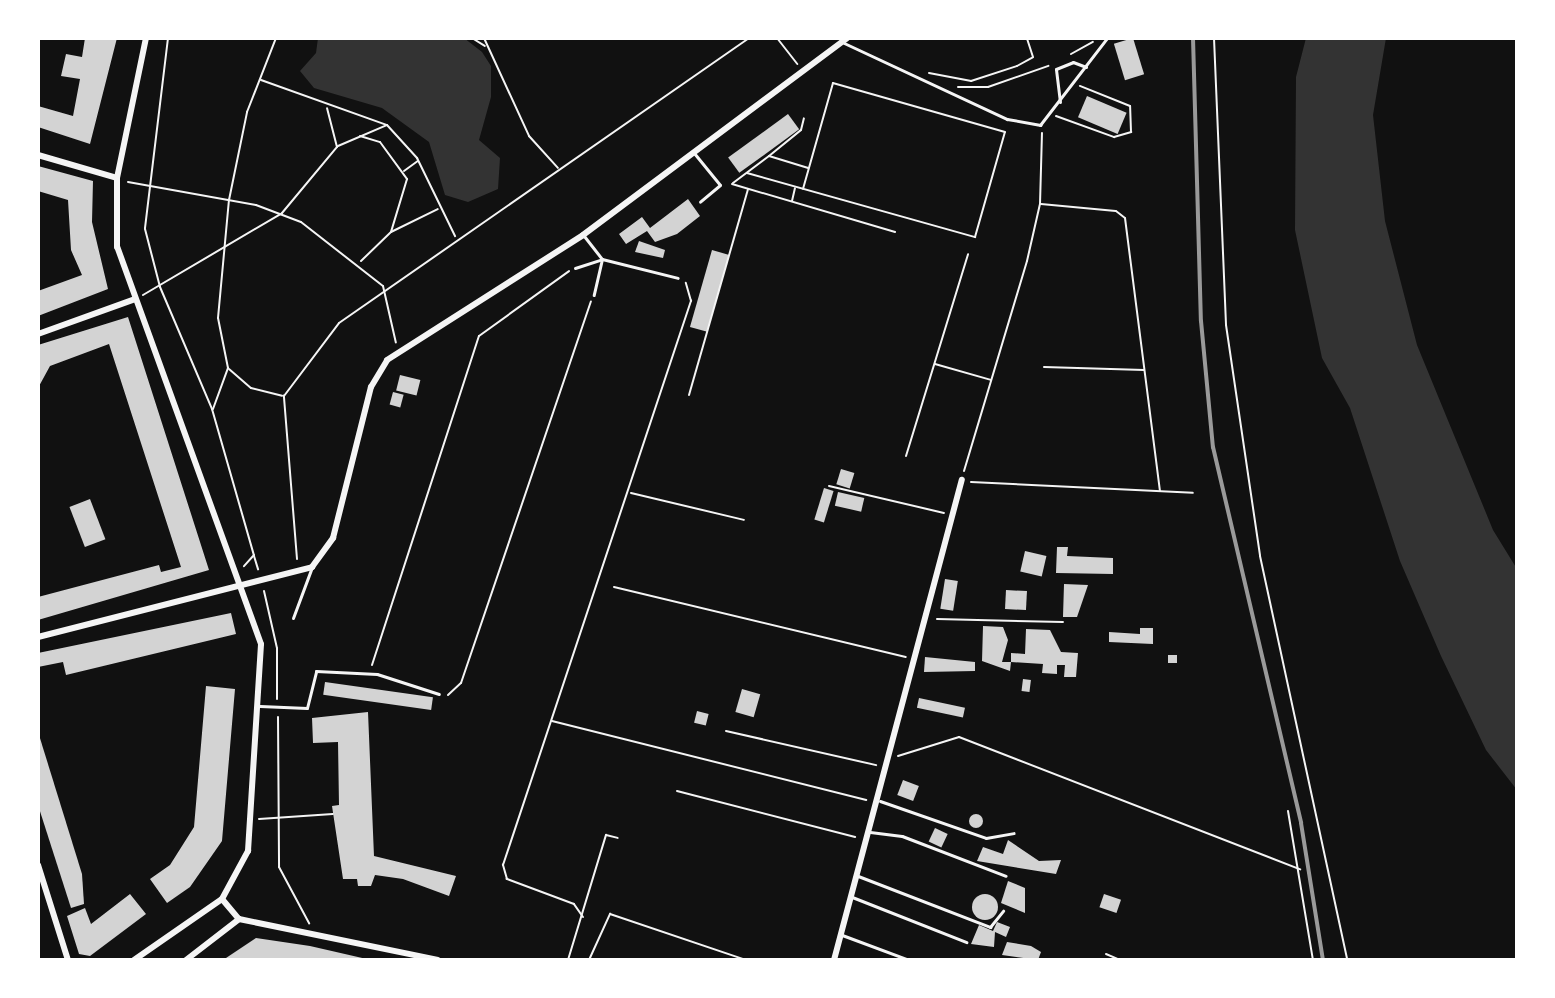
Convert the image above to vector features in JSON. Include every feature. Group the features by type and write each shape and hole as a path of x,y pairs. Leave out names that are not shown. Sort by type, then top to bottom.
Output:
{"street":[{"path":"134,960 222,899 248,851 261,644 117,247 117,178 146,38"},
{"path":"38,637 312,567 333,538 375,375 398,352 583,235 845,41"},
{"path":"38,155 117,178"},
{"path":"38,334 135,299"},
{"path":"834,960 893,756 962,480"},
{"path":"38,865 68,960"},
{"path":"222,899 239,919 438,960"},
{"path":"186,960 239,919"}],"lane":[{"path":"845,41 937,87 1040,125 1107,38"},
{"path":"1060,102 1056,69 1073,62 1086,67"},
{"path":"693,152 720,185 700,202"},
{"path":"583,235 602,259"},
{"path":"594,295 602,259"},
{"path":"575,268 602,259 678,278"},
{"path":"293,618 312,567"},
{"path":"257,706 307,708 316,671 369,673 439,694"},
{"path":"879,802 986,838 1014,833"},
{"path":"870,832 902,836 1006,876"},
{"path":"858,876 990,927 1003,911"},
{"path":"852,897 966,942"},
{"path":"842,935 909,960"},
{"path":"926,960 950,960"}],"path":[{"path":"168,38 145,186 145,229 160,287 212,409 261,579 277,648 275,818 279,867 312,932"},
{"path":"212,409 228,368 218,318 222,245 229,200 260,80 276,38"},
{"path":"472,38 487,47"},
{"path":"484,38 529,136 558,168"},
{"path":"298,573 284,396 339,323 383,286 749,38"},
{"path":"777,38 804,70"},
{"path":"926,81 929,72 971,81 1031,61 1027,38"},
{"path":"937,87 975,89 1021,78 1100,38"},
{"path":"1214,38 1226,325 1260,556 1347,960"},
{"path":"260,80 327,108 387,125 418,161 439,209 456,237"},
{"path":"747,173 795,187 975,237 1005,132 833,83 803,189"},
{"path":"1051,114 1114,137 1131,132 1130,106 1074,84"},
{"path":"327,108 337,147"},
{"path":"732,184 801,130 804,118"},
{"path":"135,299 160,287 222,245 282,213 337,147 387,125"},
{"path":"1040,125 1045,151 1040,204 962,480 1193,493"},
{"path":"360,136 380,142 404,172 403,207 391,232 361,262"},
{"path":"769,156 809,168"},
{"path":"404,172 418,161"},
{"path":"117,178 282,213 361,262 383,286 398,352"},
{"path":"720,185 732,184 895,232"},
{"path":"791,202 795,187"},
{"path":"689,395 748,189"},
{"path":"1040,204 1125,218 1160,491"},
{"path":"391,232 439,209"},
{"path":"906,456 968,254"},
{"path":"369,673 479,336 575,268"},
{"path":"583,917 574,904 504,873 691,301 692,290 678,278"},
{"path":"439,694 452,694 461,683 594,295"},
{"path":"934,364 992,380"},
{"path":"1044,367 1145,370"},
{"path":"228,368 251,388 284,396"},
{"path":"829,486 953,516"},
{"path":"630,492 744,520"},
{"path":"241,586 242,568 254,555"},
{"path":"614,587 918,660"},
{"path":"928,619 1063,622"},
{"path":"552,721 879,802"},
{"path":"726,731 890,767"},
{"path":"893,756 959,737 1300,869"},
{"path":"677,791 868,840"},
{"path":"1288,811 1313,960"},
{"path":"249,820 333,814"},
{"path":"568,960 606,835 618,838"},
{"path":"589,960 610,914 746,960"},
{"path":"1106,954 1120,960"}],"shaded area":[{"path":"318,38 464,38 482,52 491,66 491,97 479,140 500,158 498,189 468,202 445,195 429,142 382,108 314,88 300,71 316,53"},
{"path":"1306,38 1386,38 1373,115 1385,221 1417,345 1493,530 1517,569 1517,790 1486,750 1441,656 1400,561 1350,408 1322,358 1295,230 1296,77"}],"building":[{"path":"85,38 117,38 90,144 38,127 38,106 73,116 80,79 61,76 66,54 82,57"},
{"path":"1133,38 1144,74 1125,80 1114,44"},
{"path":"1087,96 1127,113 1118,134 1078,117"},
{"path":"788,114 799,129 739,173 728,157"},
{"path":"38,166 93,181 92,222 108,289 38,316 38,291 82,275 71,250 68,200 38,191"},
{"path":"688,199 700,216 677,234 655,242 647,231 626,244 619,234 642,217 650,228"},
{"path":"639,241 665,250 663,258 635,252"},
{"path":"712,250 729,255 707,332 690,327"},
{"path":"128,317 209,570 38,620 38,597 159,565 161,572 181,567 109,344 50,366 38,388 38,345"},
{"path":"400,375 420,380 417,396 396,391"},
{"path":"393,392 404,395 400,407 390,405"},
{"path":"841,469 854,473 850,488 836,484"},
{"path":"824,488 834,491 824,522 814,520"},
{"path":"838,492 864,498 861,512 835,506"},
{"path":"90,499 105,539 85,547 69,507"},
{"path":"1057,547 1068,547 1067,556 1113,558 1113,574 1056,573"},
{"path":"1025,551 1046,556 1042,576 1020,571"},
{"path":"945,579 958,581 953,611 940,609"},
{"path":"1064,584 1088,585 1077,617 1063,617"},
{"path":"1006,590 1027,591 1026,610 1005,609"},
{"path":"231,613 236,634 66,675 63,662 38,667 38,653"},
{"path":"983,626 1003,627 1008,640 1002,662 1011,662 1010,671 982,661"},
{"path":"1140,628 1153,628 1153,644 1109,642 1109,632 1140,634"},
{"path":"1026,629 1050,630 1061,652 1078,653 1076,677 1064,677 1065,665 1057,665 1057,674 1042,673 1043,664 1011,662 1011,653 1025,654"},
{"path":"1168,655 1177,655 1177,663 1168,663"},
{"path":"925,657 975,662 975,671 924,672"},
{"path":"1023,679 1031,680 1029,692 1022,691"},
{"path":"325,682 433,697 431,710 323,695"},
{"path":"206,686 235,689 222,841 190,887 167,903 150,879 170,865 194,827"},
{"path":"742,689 760,694 754,717 735,712"},
{"path":"919,698 965,708 963,718 917,708"},
{"path":"697,711 709,714 706,726 694,723"},
{"path":"368,712 374,856 456,876 449,896 403,879 375,875 371,886 358,886 357,879 343,879 332,806 339,805 338,742 313,743 312,718"},
{"path":"39,735 82,874 84,904 71,908 38,805"},
{"path":"903,780 919,786 913,801 897,795"},
{"path":"976,814 983,821 976,828 969,821"},
{"path":"935,828 948,834 941,848 929,842"},
{"path":"1008,840 1039,861 1061,860 1056,874 977,861 983,847 1003,854"},
{"path":"1008,881 1025,888 1025,913 1001,903"},
{"path":"130,894 146,914 90,956 79,954 67,916 85,908 91,924"},
{"path":"985,894 994,898 998,907 994,916 985,920 976,916 972,907 976,898"},
{"path":"1104,894 1121,900 1116,913 1099,907"},
{"path":"997,922 1010,927 1006,937 995,932 994,947 971,944 979,925 993,931"},
{"path":"256,938 310,946 371,960 223,960"},
{"path":"1007,942 1031,946 1041,952 1038,960 1002,955"}],"railway":[{"path":"1193,38 1201,321 1213,447 1301,823 1323,960"}]}
